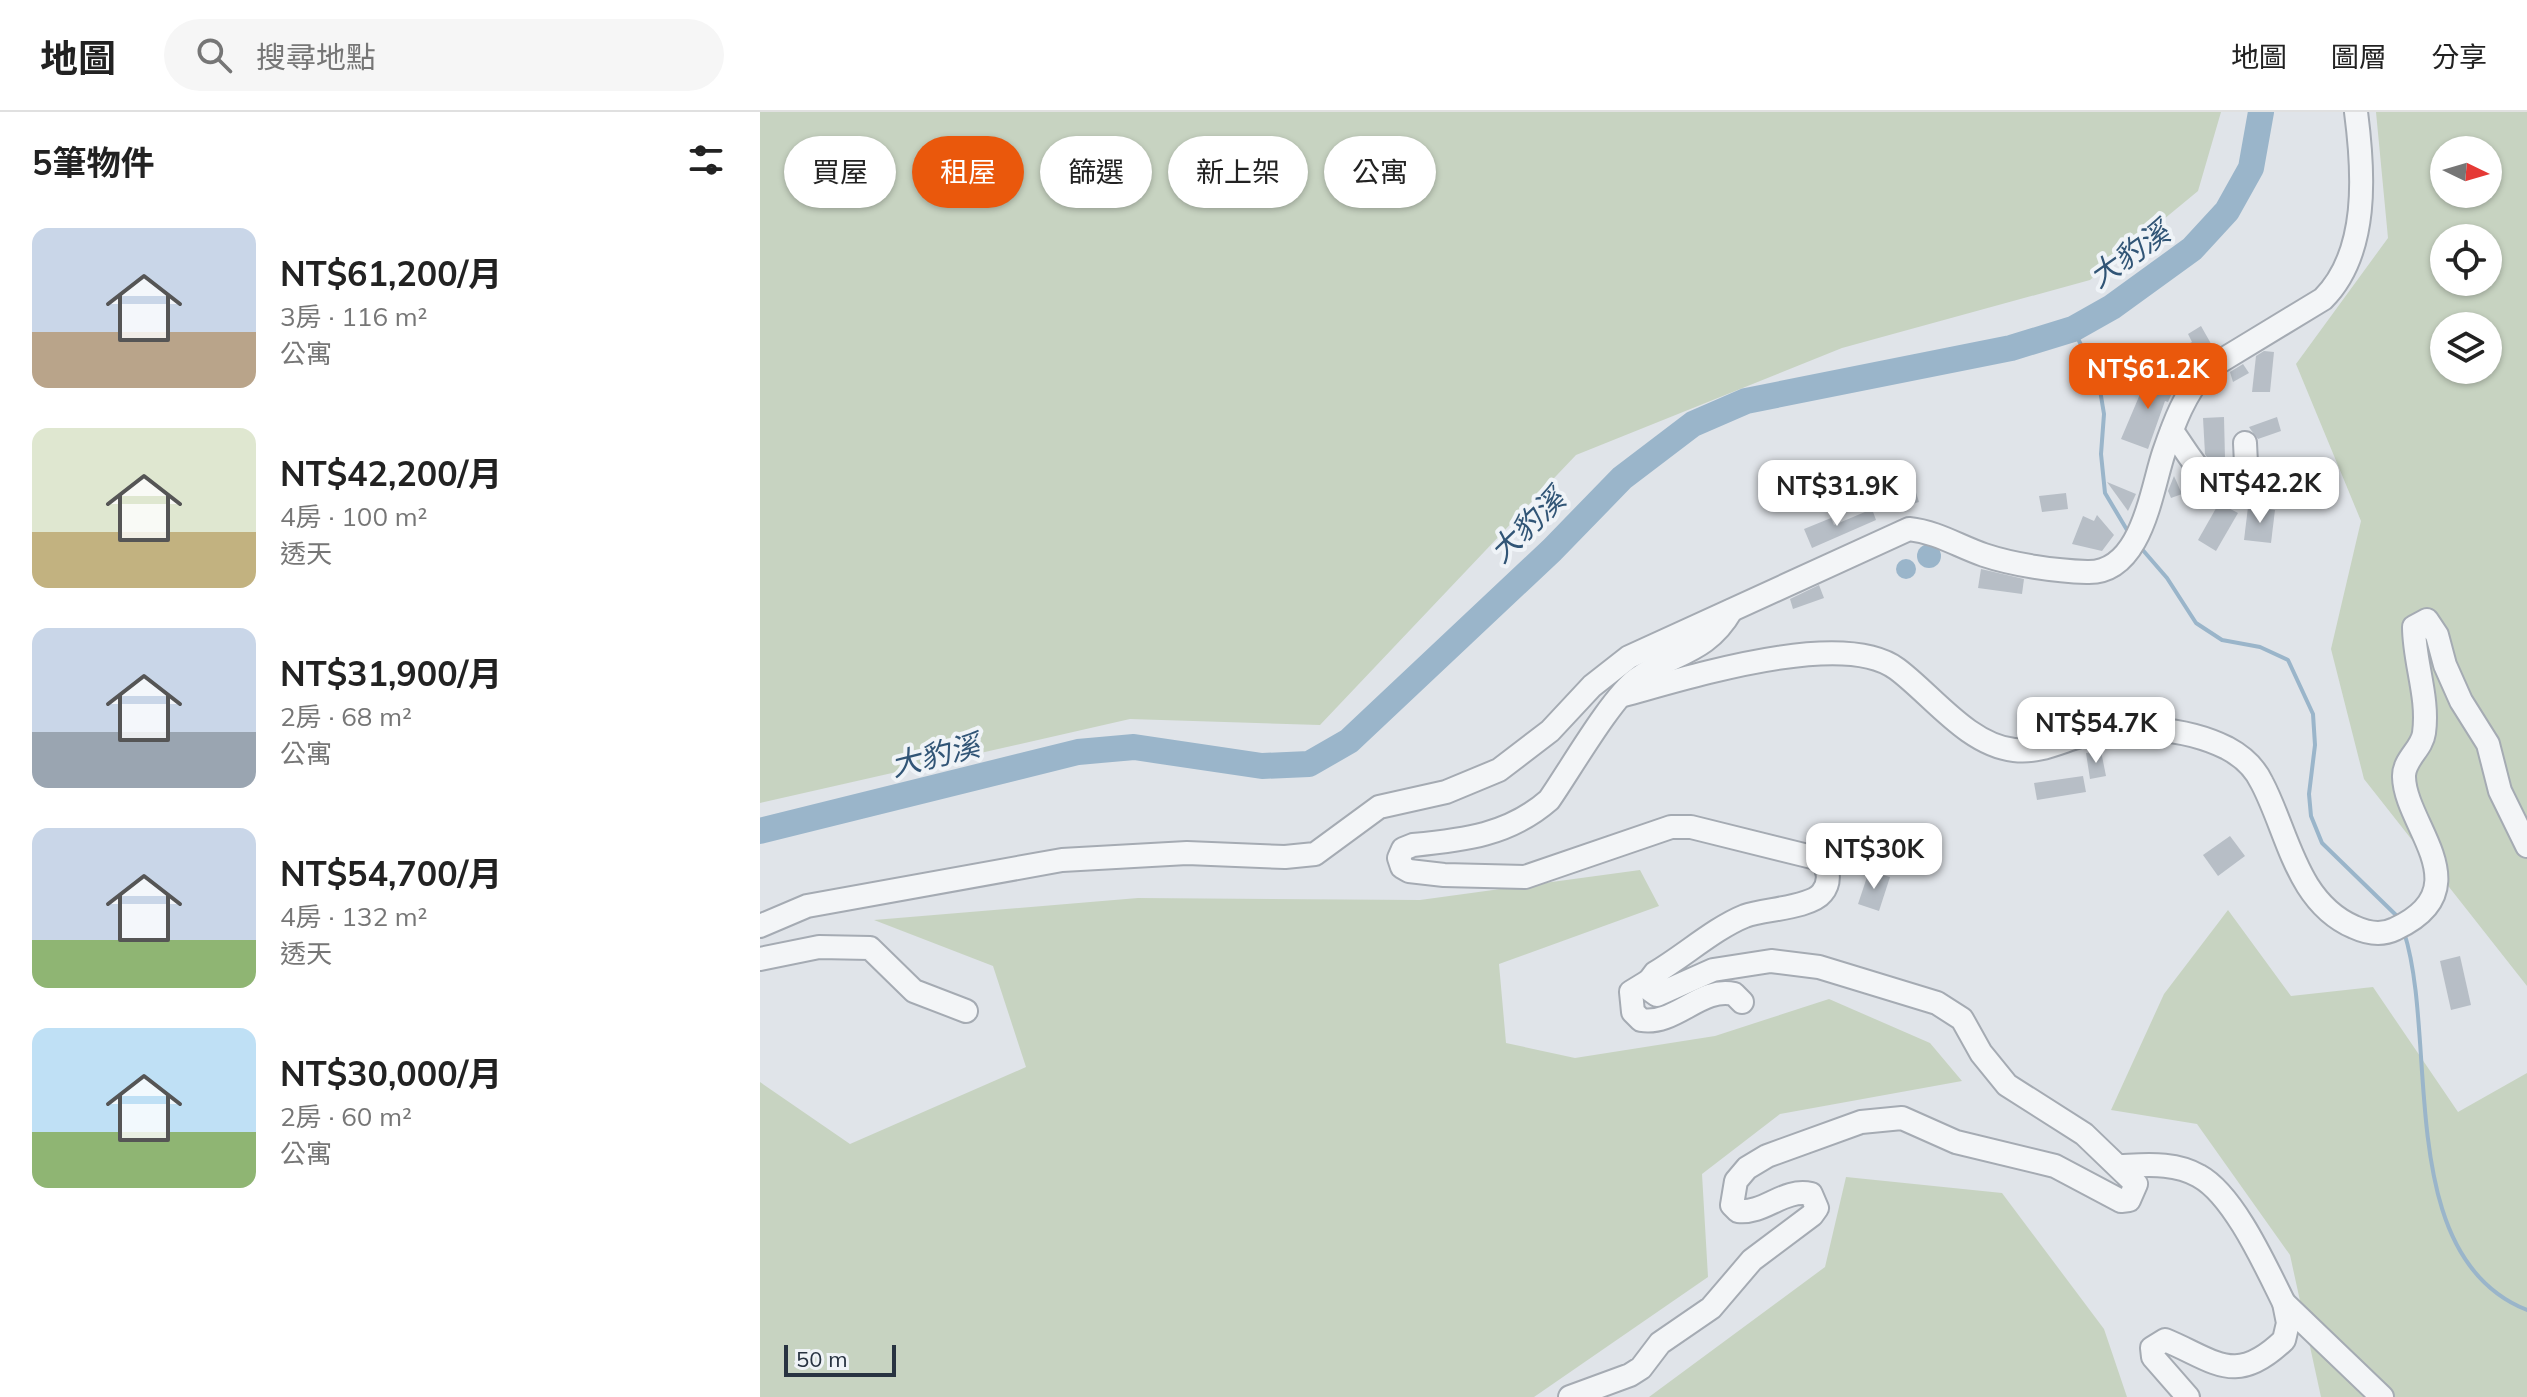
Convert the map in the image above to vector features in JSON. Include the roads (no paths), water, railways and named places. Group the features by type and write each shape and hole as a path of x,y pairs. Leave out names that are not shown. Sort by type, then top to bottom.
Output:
{"street":[{"path":"760,926 807,906 1062,860 1187,853 1285,857 1315,854 1379,807 1446,792 1499,770 1550,731 1611,669 1629,657 1909,529 1929,531 1988,556 2100,571 2112,566 2130,548 2145,515 2172,431 2189,392 2206,370 2323,299 2338,284 2355,242 2358,214 2361,170 2356,112"},
{"path":"2172,431 2206,477 2233,492 2247,484 2245,443"},
{"path":"1731,611 1711,640 1637,679 1621,696 1549,800 1538,810 1513,826 1477,838 1413,845 1403,849 1399,858 1402,867 1409,871 1525,877 1671,827 1740,838 1820,859 1826,866 1828,877 1824,891 1815,899 1747,915 1731,923 1631,992 1633,1012 1641,1020 1662,1019 1714,994 1734,994 1742,1002"},
{"path":"1621,696 1709,671 1784,658 1858,653 1878,657 1897,669 1950,715 1988,741 2009,750 2030,752 2107,731 2169,731 2202,738 2245,759 2262,782 2295,865 2319,900 2346,924 2370,934 2393,930 2415,917 2430,899 2436,880 2434,853 2405,787 2403,773 2424,735 2425,712 2414,627 2427,620 2437,635 2445,665 2461,701 2488,744 2500,791 2527,846"},
{"path":"760,959 819,947 870,948 914,991 966,1011"},
{"path":"1570,1397 1641,1368 1675,1331 1722,1299 1768,1245 1812,1215 1816,1200 1811,1194 1799,1191 1748,1212 1738,1211 1732,1205 1736,1181 1747,1168 1767,1156 1861,1122 1902,1118 1956,1142 2055,1166 2121,1201 2129,1200 2136,1184 2120,1166 2063,1118 2007,1085 1981,1053 1962,1019 1937,1003 1819,967 1771,961 1713,970 1657,995 1650,990 1649,981"},
{"path":"2120,1166 2179,1167 2200,1176 2220,1194 2284,1303 2382,1397"},
{"path":"2188,1397 2153,1357 2152,1348 2158,1342 2165,1340 2227,1368 2244,1366 2284,1340 2288,1323 2284,1303"}],"water":[{"path":"1929,544 1940,551 1941,556 1934,567 1929,568 1918,561 1917,556 1924,545"},
{"path":"1906,559 1913,562 1916,569 1913,576 1906,579 1899,576 1896,569 1899,562"}],"waterway":[{"name":"大豹溪","path":"760,831 1078,752 1134,747 1262,766 1309,764 1349,741 1552,550 1622,478 1693,424 1746,401 2011,348 2073,329 2112,307 2192,249 2227,211 2251,168 2261,112"},
{"path":"2073,329 2098,378 2104,414 2101,454 2105,493 2130,535"},
{"path":"2141,548 2167,578 2196,623 2222,640 2260,647 2288,660 2313,714 2315,745 2309,794 2311,816 2322,843 2398,917"},
{"path":"2404,932 2414,977 2428,1142 2438,1196 2456,1244 2485,1283 2527,1310"}]}
